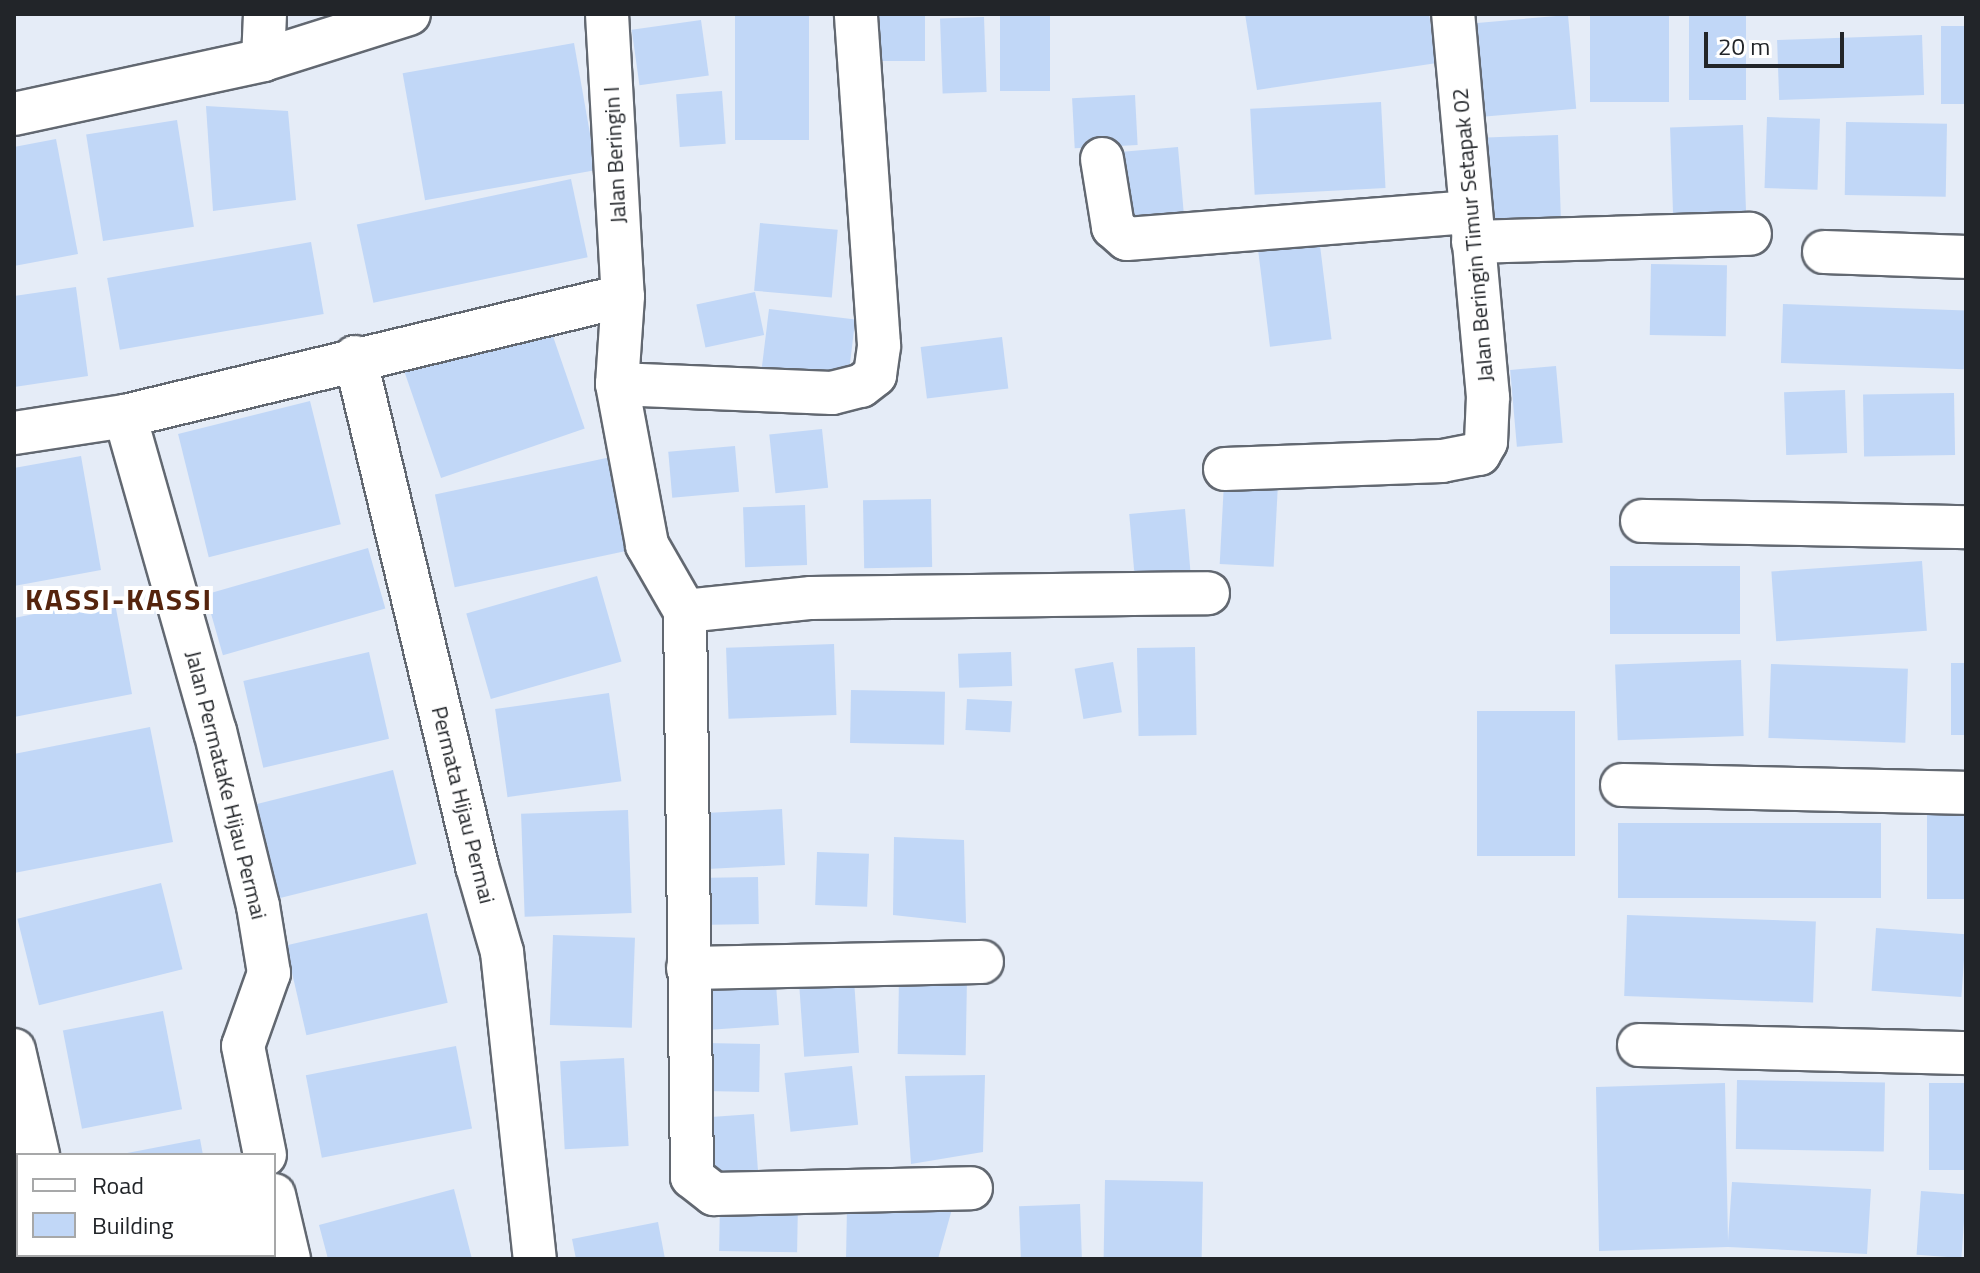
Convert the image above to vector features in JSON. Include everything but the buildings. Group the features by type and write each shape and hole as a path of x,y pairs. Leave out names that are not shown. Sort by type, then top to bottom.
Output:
{"street":[{"path":"263,60 265,14"},
{"path":"14,114 263,60 409,14"},
{"name":"Jalan Beringin I","path":"607,14 623,296 617,384 647,545 685,611"},
{"path":"617,384 832,393 861,386 875,375 878,331 856,14"},
{"name":"Jalan Beringin Timur Setapak 02","path":"1225,469 1442,461 1479,454 1486,442 1488,408 1453,14"},
{"path":"1102,159 1113,227 1118,236 1127,239 1472,227 1750,234"},
{"path":"1824,252 1966,257"},
{"path":"14,433 125,416 355,357 623,296"},
{"name":"Permata Hijau Permai","path":"355,357 502,952 535,1259"},
{"name":"Jalan PermataKe Hijau Permai","path":"125,416 215,731 258,906 269,973 243,1046 265,1153"},
{"path":"1642,521 1966,527"},
{"path":"971,1188 714,1194 700,1187 692,1177 685,611 811,598 1208,593"},
{"path":"1622,785 1966,793"},
{"path":"688,968 982,962"},
{"path":"1639,1045 1966,1053"},
{"path":"14,1050 38,1153"},
{"path":"276,1204 289,1259"}],"district":[{"name":"KASSI-KASSI","path":"119,599"}]}
